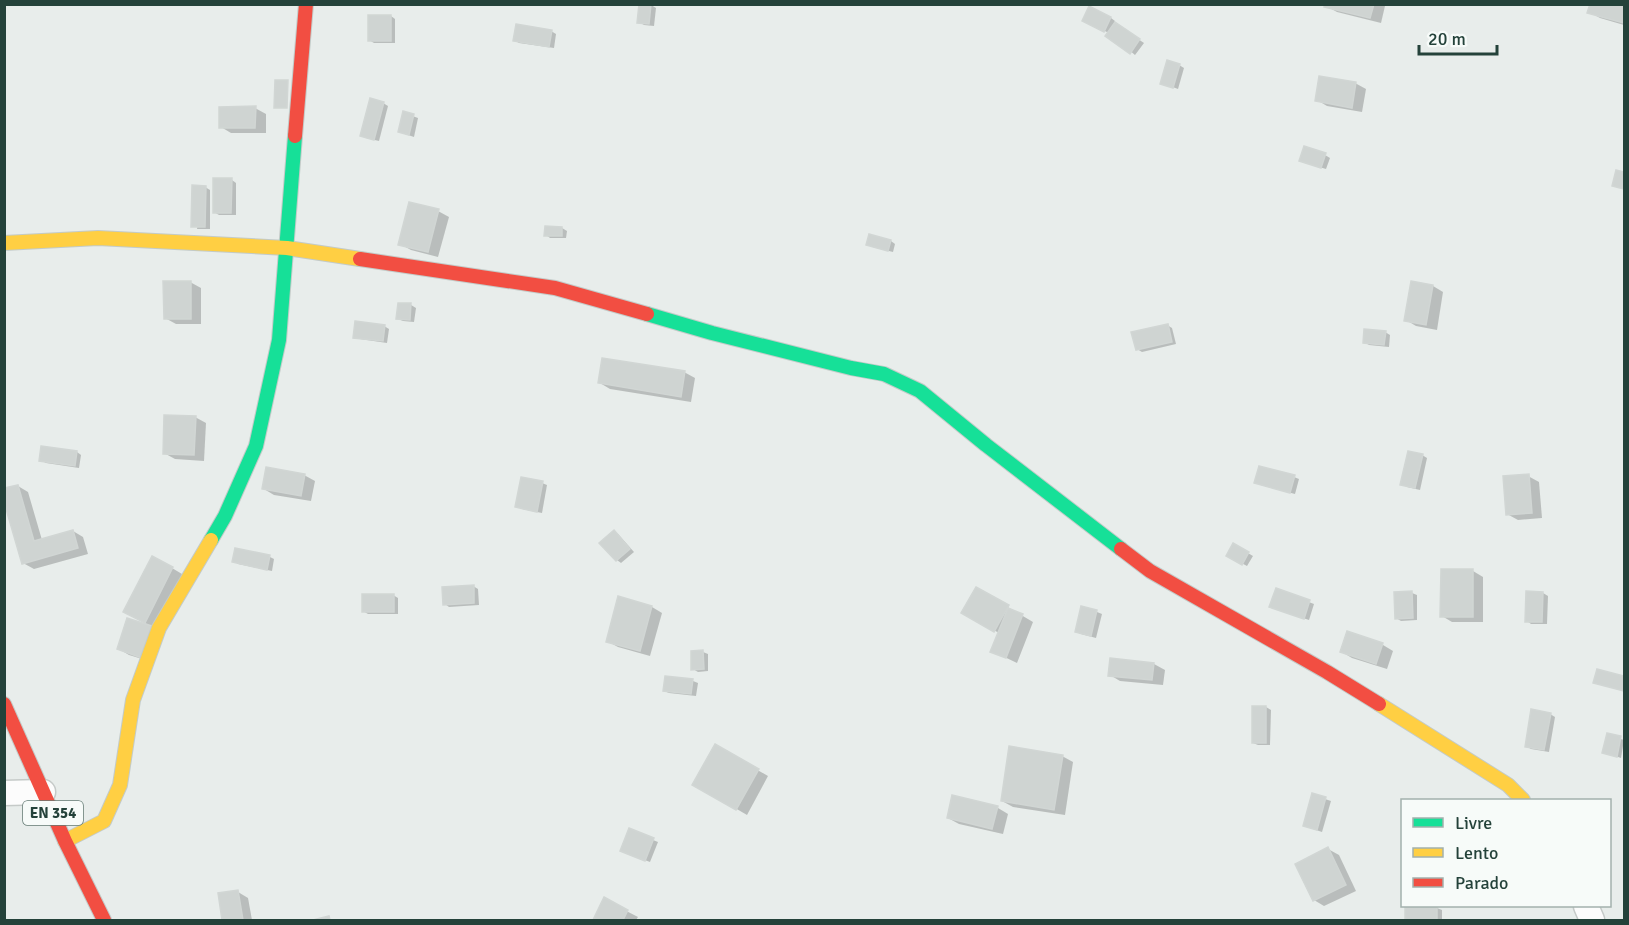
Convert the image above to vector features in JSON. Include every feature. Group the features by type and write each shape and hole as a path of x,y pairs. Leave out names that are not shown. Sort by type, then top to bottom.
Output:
{"street":[{"path":"65,841 104,821 120,785 133,700 159,628 225,516 256,446 279,340 306,4"},
{"path":"4,243 98,238 287,248 555,288 712,333 851,368 884,374 920,391 986,445 1150,571 1327,672 1508,785 1521,799"},
{"name":"EN 354","path":"4,704 65,841 104,921"},
{"path":"4,793 43,792"},
{"path":"1586,907 1592,921"}],"building":[{"path":"639,4 651,4 649,24 637,23"},
{"path":"1325,4 1374,4 1370,18 1324,7"},
{"path":"1590,4 1624,4 1624,23 1587,13"},
{"path":"1089,6 1111,17 1104,32 1082,21"},
{"path":"368,15 391,15 391,41 368,41"},
{"path":"1115,22 1140,39 1130,54 1105,36"},
{"path":"516,24 552,30 549,47 513,41"},
{"path":"1167,60 1180,64 1173,88 1160,84"},
{"path":"1319,76 1356,82 1352,108 1315,101"},
{"path":"275,80 288,80 287,108 274,108"},
{"path":"370,98 384,102 374,140 360,136"},
{"path":"256,106 255,128 219,128 219,107"},
{"path":"403,111 414,114 409,135 398,132"},
{"path":"1304,146 1326,153 1321,168 1299,161"},
{"path":"1616,170 1624,172 1624,189 1612,186"},
{"path":"213,178 232,178 231,213 213,213"},
{"path":"192,185 206,186 205,227 191,227"},
{"path":"409,202 439,209 428,252 398,245"},
{"path":"545,226 562,227 562,236 544,236"},
{"path":"869,234 891,240 888,251 866,245"},
{"path":"163,281 191,281 191,319 164,319"},
{"path":"1411,281 1433,285 1426,325 1404,321"},
{"path":"398,303 411,303 410,320 396,319"},
{"path":"355,321 385,325 383,341 353,338"},
{"path":"1168,324 1172,342 1136,350 1131,332"},
{"path":"1364,329 1386,331 1384,345 1363,343"},
{"path":"602,358 685,371 681,397 598,383"},
{"path":"164,415 196,416 194,455 163,454"},
{"path":"41,446 77,451 75,466 39,461"},
{"path":"1408,451 1423,454 1415,488 1400,485"},
{"path":"1259,466 1295,475 1290,493 1254,483"},
{"path":"266,467 305,474 301,496 262,489"},
{"path":"1529,474 1532,513 1506,515 1503,476"},
{"path":"521,477 543,481 537,512 515,507"},
{"path":"18,485 34,541 73,530 78,548 22,564 4,502 4,488"},
{"path":"614,530 630,549 616,561 599,543"},
{"path":"1233,543 1249,552 1242,565 1226,556"},
{"path":"235,548 270,555 267,570 232,562"},
{"path":"152,556 173,567 145,623 123,612"},
{"path":"1441,569 1473,569 1473,617 1440,617"},
{"path":"474,585 474,603 443,605 442,587"},
{"path":"976,587 1009,605 994,632 961,613"},
{"path":"1276,588 1310,600 1304,619 1269,607"},
{"path":"1412,591 1413,618 1395,619 1394,592"},
{"path":"1526,591 1543,592 1542,622 1525,622"},
{"path":"362,594 394,594 394,612 362,612"},
{"path":"618,596 652,606 640,651 606,642"},
{"path":"1081,606 1097,610 1091,636 1075,632"},
{"path":"1008,608 1023,614 1006,658 990,652"},
{"path":"127,618 152,626 142,658 117,649"},
{"path":"1347,631 1383,643 1376,664 1340,652"},
{"path":"703,650 704,669 691,670 691,651"},
{"path":"1110,658 1154,663 1152,680 1108,676"},
{"path":"1597,669 1624,676 1624,691 1593,683"},
{"path":"665,676 693,679 691,694 663,691"},
{"path":"1252,706 1266,706 1266,743 1252,743"},
{"path":"1531,709 1551,713 1544,750 1525,747"},
{"path":"1607,733 1621,736 1617,757 1602,753"},
{"path":"715,744 759,769 736,810 692,785"},
{"path":"1009,746 1063,755 1054,810 1001,801"},
{"path":"1312,793 1326,797 1317,830 1303,826"},
{"path":"952,795 998,806 992,829 947,818"},
{"path":"629,828 654,838 645,861 620,851"},
{"path":"1328,847 1346,885 1313,901 1295,864"},
{"path":"238,890 243,920 222,920 218,893"},
{"path":"604,897 628,910 623,920 593,920"},
{"path":"1405,907 1437,907 1437,920 1405,920"},
{"path":"329,916 330,920 313,920"}],"traffic: fast":[{"path":"211,540 225,516 256,446 279,340 295,136"},
{"path":"647,314 712,333 851,368 884,374 920,391 1121,549"}],"traffic: slow":[{"path":"4,243 98,238 287,248 360,259"},
{"path":"65,841 104,821 120,785 133,700 159,628 211,540"},
{"path":"1379,704 1508,785 1522,799"}],"traffic: jam":[{"path":"295,136 306,4"},
{"path":"360,259 555,288 647,314"},
{"path":"1121,549 1150,571 1379,704"},
{"path":"4,704 65,841 104,920"}]}
